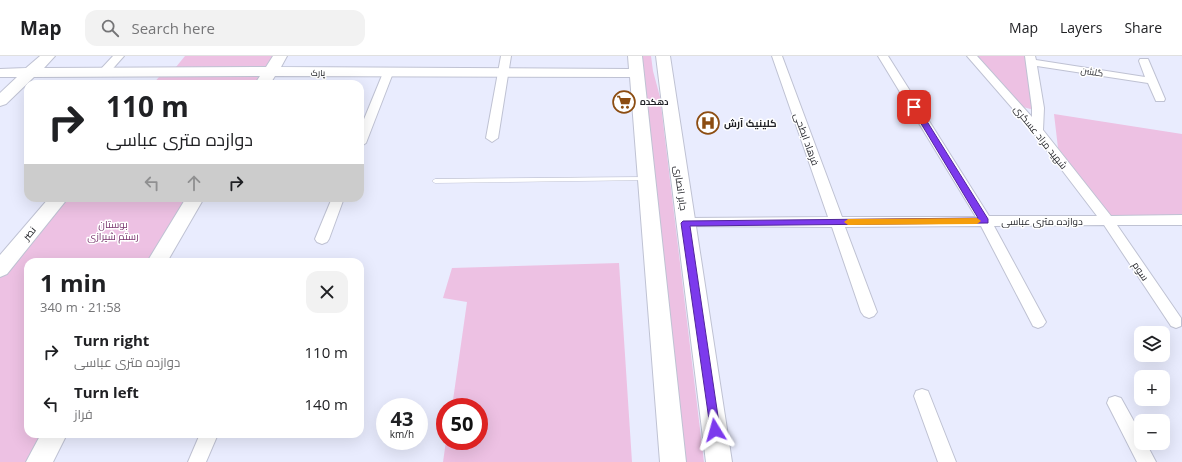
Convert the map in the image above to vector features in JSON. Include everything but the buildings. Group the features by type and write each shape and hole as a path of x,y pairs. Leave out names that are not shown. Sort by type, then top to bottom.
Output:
{"street":[{"path":"0,101 48,56"},
{"path":"104,72 119,56"},
{"path":"156,80 176,56"},
{"path":"266,78 280,56"},
{"path":"492,138 506,56"},
{"name":"جابر انصاری","path":"662,56 719,462"},
{"name":"فرهاد ابطحی","path":"777,56 838,222 869,312"},
{"path":"883,56 985,221 1038,322"},
{"name":"شهید مراد عسکری","path":"972,56 1037,130 1107,220"},
{"path":"1030,59 1038,108 1037,130"},
{"name":"گلشن","path":"1030,59 1153,81"},
{"path":"1144,61 1160,99"},
{"path":"636,65 673,462"},
{"name":"پارک","path":"0,73 164,71 266,78 388,73 503,73 636,65"},
{"path":"364,133 388,73"},
{"name":"نصر","path":"0,269 56,202"},
{"path":"159,258 193,202"},
{"path":"322,239 336,202"},
{"name":"سوم","path":"1107,220 1176,322"},
{"name":"دوازده متری عباسی","path":"686,223 1182,220"},
{"path":"922,396 947,462"},
{"path":"1115,403 1147,462"},
{"path":"39,462 53,438"},
{"path":"197,462 207,438"}],"lane":[{"path":"434,180 647,179"}],"green space":[{"path":"185,56 273,56 265,69 176,67"},
{"path":"641,56 651,56 653,71 660,97 704,462 681,462"},
{"path":"977,56 1025,56 1034,110 1023,107"},
{"path":"164,71 269,73 265,80 156,80"},
{"path":"1054,114 1182,134 1182,215 1110,215 1058,148"},
{"name":"بوستان رستم شیرازی","path":"56,202 193,202 159,258 24,258 24,438 53,438 39,462 0,462 0,271"},
{"path":"619,263 632,462 443,462 445,450 488,450 488,398 453,398 467,302 443,298 452,268"}],"slow traffic":[{"path":"848,222 977,221"}],"place":[{"name":"دهکده","path":"624,102"},
{"name":"کلینیک آرش","path":"708,123"}],"route":[{"path":"715,430 686,223 985,221 914,107"}]}
